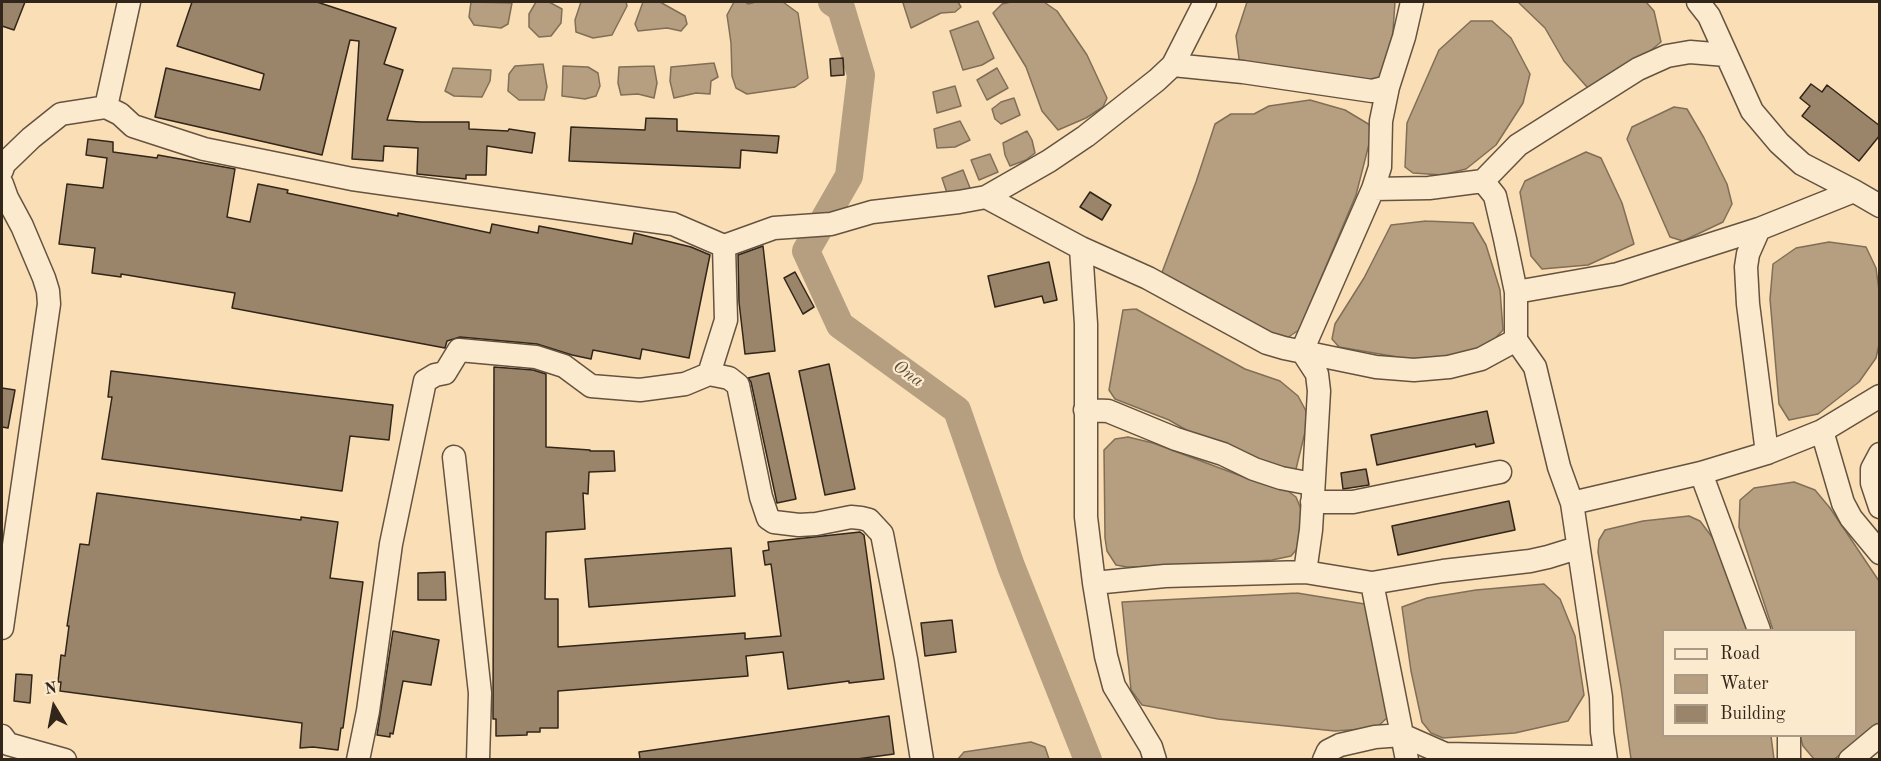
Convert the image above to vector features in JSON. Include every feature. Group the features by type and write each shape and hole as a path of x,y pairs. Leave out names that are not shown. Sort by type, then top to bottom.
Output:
{"street":[{"path":"106,107 129,2"},
{"path":"2,170 4,164 31,138 61,114 106,107 120,114 133,126 204,149 352,179 673,224 724,246 774,228 831,224 872,212 960,202 986,196 1049,161 1086,136 1157,80 1173,65 1205,2"},
{"path":"1302,351 1373,189 1380,167 1381,121 1412,2"},
{"path":"1698,2 1709,16 1752,111 1779,143 1802,164 1880,206"},
{"path":"1373,189 1429,188 1483,181 1518,145 1638,69 1667,56 1690,52 1726,55"},
{"path":"1173,65 1243,72 1372,92 1388,87"},
{"path":"1323,759 1328,751 1340,745 1375,737 1402,735 1445,754 1597,759 1602,732 1601,697 1572,503 1559,467 1535,367 1516,340 1516,292 1498,204 1491,189 1483,181"},
{"path":"2,184 44,278 49,304 2,628"},
{"path":"1516,292 1618,274 1759,229 1854,191"},
{"path":"986,196 1081,248 1148,278 1267,344 1376,367 1414,370 1449,367 1481,359 1516,340"},
{"path":"1759,229 1748,254 1746,267 1748,304 1767,453"},
{"path":"710,374 726,320 724,246"},
{"path":"1081,248 1086,324 1086,517 1094,583 1106,656 1114,686 1151,747 1155,759"},
{"path":"358,759 368,711 391,544 425,381 435,375 445,373 459,350 536,357 564,366 591,386 649,389 685,384 710,374 729,378 738,385 759,487 768,518 774,522 799,525 851,517 861,518 868,519 882,534 922,759"},
{"path":"1302,351 1317,374 1319,391 1305,572"},
{"path":"1572,503 1701,473 1767,453 1822,431 1880,396"},
{"path":"1086,410 1108,411 1176,439 1223,454 1312,493 1353,502 1500,472"},
{"path":"1822,431 1843,503 1851,518 1880,553"},
{"path":"1880,454 1872,469 1872,483 1880,507"},
{"path":"454,457 480,693 478,759"},
{"path":"1701,473 1759,629"},
{"path":"1094,583 1165,576 1305,572 1372,583 1443,570 1530,561 1577,548"},
{"path":"1372,583 1407,759"},
{"path":"1850,759 1880,735"},
{"path":"2,736 8,744 65,759"},
{"path":"1789,737 1790,759"}],"water":[{"path":"471,2 512,3 508,24 501,28 474,25 469,17"},
{"path":"536,2 549,2 562,9 561,23 551,36 539,37 529,27 529,14"},
{"path":"581,2 626,2 627,6 612,35 593,38 576,32 575,20"},
{"path":"643,2 660,2 685,16 687,24 681,31 667,28 638,31 635,24"},
{"path":"734,2 748,4 783,2 798,13 808,78 795,87 747,94 736,88 732,76 727,15"},
{"path":"958,2 961,7 955,12 941,13 911,28 903,3"},
{"path":"1044,2 1057,11 1087,55 1107,98 1103,107 1086,118 1058,130 1042,111 1026,67 993,13 1002,4"},
{"path":"1247,2 1395,2 1392,46 1378,83 1240,66 1236,36"},
{"path":"1518,2 1646,2 1654,11 1661,42 1600,93 1587,87 1564,61 1545,28"},
{"path":"978,21 994,58 982,65 963,70 950,31"},
{"path":"1471,21 1492,21 1511,38 1530,74 1523,103 1496,145 1466,169 1442,175 1413,173 1405,167 1407,123 1439,50"},
{"path":"714,63 718,77 711,81 710,94 696,93 674,98 670,81 671,67"},
{"path":"543,64 547,87 544,100 519,100 508,91 509,74 515,66"},
{"path":"563,66 588,67 598,73 600,86 596,96 585,99 562,96"},
{"path":"654,66 657,83 654,98 638,94 621,95 618,83 619,67"},
{"path":"453,68 491,70 490,81 482,97 454,96 445,91"},
{"path":"997,68 1008,88 987,100 977,80"},
{"path":"955,86 961,106 937,113 933,92"},
{"path":"1014,98 1020,115 1001,124 995,119 992,109 1001,102"},
{"path":"1310,100 1345,110 1370,125 1370,140 1356,195 1299,330 1287,338 1276,339 1205,296 1161,275 1215,124 1231,114 1254,114 1269,106"},
{"path":"1674,107 1687,109 1727,184 1732,204 1723,222 1683,241 1670,237 1627,139 1632,127"},
{"path":"960,121 970,140 955,147 937,148 934,129"},
{"path":"1027,131 1035,153 1026,160 1010,166 1003,143"},
{"path":"1586,152 1601,158 1622,203 1634,244 1588,265 1542,269 1531,256 1520,192 1525,181"},
{"path":"990,154 998,172 979,180 971,160"},
{"path":"963,170 972,193 949,199 942,178"},
{"path":"1426,221 1473,223 1486,245 1500,290 1503,330 1487,347 1465,354 1415,360 1339,347 1332,339 1335,324 1364,278 1391,225"},
{"path":"1829,242 1866,247 1876,268 1880,298 1880,340 1876,358 1859,382 1818,414 1789,420 1779,404 1770,299 1773,264 1796,248"},
{"path":"1136,309 1245,369 1280,381 1298,396 1306,411 1307,424 1296,469 1290,472 1195,435 1169,420 1115,399 1109,390 1123,310"},
{"path":"1128,437 1153,443 1257,482 1288,491 1296,497 1301,509 1297,549 1291,556 1272,560 1177,566 1127,567 1116,565 1107,551 1105,538 1104,450 1115,439"},
{"path":"1794,482 1815,490 1830,508 1879,581 1879,725 1833,760 1814,759 1803,746 1800,737 1857,737 1857,629 1773,629 1739,527 1740,500 1754,488"},
{"path":"1689,516 1700,521 1715,541 1748,629 1662,629 1662,737 1771,737 1774,759 1631,759 1598,552 1599,540 1605,530 1643,521"},
{"path":"1544,584 1560,599 1575,636 1584,695 1568,721 1515,733 1443,738 1431,733 1422,722 1411,671 1402,607 1427,598 1476,590"},
{"path":"1297,593 1371,605 1388,717 1376,728 1335,731 1218,719 1142,705 1131,690 1122,602"},
{"path":"1031,742 1045,747 1049,759 958,759 964,752"}],"building":[{"path":"2,2 25,2 14,30 2,26"},
{"path":"192,2 317,2 396,28 384,64 403,70 387,120 469,122 469,129 508,131 509,129 535,133 532,153 487,146 486,175 466,175 466,179 417,174 418,148 384,146 383,161 352,159 359,41 350,40 322,155 155,117 166,68 260,90 264,74 177,46"},
{"path":"843,58 844,75 831,76 830,59"},
{"path":"1811,84 1822,92 1827,85 1880,126 1880,135 1859,161 1802,116 1810,106 1800,98"},
{"path":"646,118 677,119 677,131 779,136 777,153 741,150 740,168 569,161 571,127 645,130"},
{"path":"88,139 113,142 113,152 157,158 158,155 235,169 227,217 250,222 258,184 288,190 287,193 398,216 398,213 490,233 492,224 538,233 539,226 632,244 634,233 691,247 710,255 689,358 642,349 640,359 593,350 591,359 537,344 460,337 447,341 445,348 232,308 235,293 121,274 121,277 92,273 95,248 59,244 67,184 103,188 107,158 86,155"},
{"path":"1090,192 1111,205 1102,220 1080,207"},
{"path":"763,246 775,351 745,354 739,302 738,255"},
{"path":"1049,262 1057,300 1044,303 1042,296 995,307 988,276"},
{"path":"795,272 814,307 803,314 784,278"},
{"path":"829,364 855,489 825,495 799,371"},
{"path":"494,367 533,370 546,374 546,447 614,451 615,471 589,472 588,494 583,493 585,529 546,532 545,599 558,599 558,647 745,633 745,639 781,636 771,564 765,565 763,551 769,550 768,542 860,532 864,535 884,679 788,689 783,652 746,656 748,676 558,691 558,728 540,728 540,732 527,732 527,735 496,736 496,719 493,719"},
{"path":"111,371 393,405 389,440 350,436 342,491 102,459 112,397 108,397"},
{"path":"769,373 796,499 777,503 751,382 748,378"},
{"path":"2,388 15,390 8,428 2,427"},
{"path":"1487,411 1494,443 1476,447 1475,444 1377,465 1371,435"},
{"path":"1366,469 1369,485 1343,489 1341,473"},
{"path":"97,493 301,520 301,517 338,522 330,578 363,582 338,750 300,748 302,723 60,691 61,682 58,682 61,655 65,656 69,626 67,626 80,544 89,545"},
{"path":"1509,501 1515,530 1398,555 1392,526"},
{"path":"731,548 735,596 589,607 585,559"},
{"path":"445,572 446,600 418,600 418,573"},
{"path":"952,620 956,652 925,656 921,623"},
{"path":"393,631 439,640 431,685 403,681 393,734 390,733 390,737 377,735"},
{"path":"16,674 32,675 30,703 14,701"},
{"path":"889,716 894,754 857,759 640,759 639,752"}],"waterway":[{"name":"Ona","path":"832,2 841,8 861,75 849,176 806,251 840,325 957,410 1011,566 1088,760"}]}
